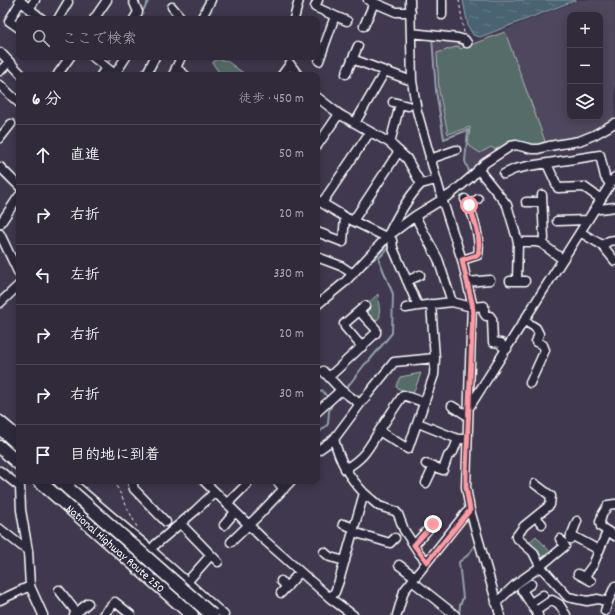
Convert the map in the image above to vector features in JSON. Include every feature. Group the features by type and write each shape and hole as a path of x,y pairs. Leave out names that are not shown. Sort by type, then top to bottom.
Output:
{"highway":[{"path":"0,428 16,442"},
{"path":"0,447 16,461"},
{"name":"National Highway Route 250","path":"42,484 192,615"},
{"name":"National Highway Route 250","path":"72,484 212,615"}],"street":[{"path":"29,9 34,0"},
{"path":"96,16 107,0"},
{"path":"133,0 138,12 136,16"},
{"path":"203,16 211,0"},
{"path":"295,16 299,0"},
{"path":"318,0 315,7 347,21"},
{"path":"410,0 412,81 417,111 436,180 462,260 468,282 472,307 469,407 462,439 466,487 470,510 500,615"},
{"path":"441,15 442,0"},
{"path":"16,26 8,21 20,1 38,16"},
{"path":"60,16 68,2"},
{"path":"364,26 371,2 396,12 411,12"},
{"path":"172,7 180,16"},
{"path":"320,59 326,52 335,16"},
{"path":"411,33 465,41"},
{"path":"346,74 358,46"},
{"path":"1,53 19,72"},
{"path":"352,59 412,81"},
{"path":"59,72 68,60"},
{"path":"97,60 112,72"},
{"path":"102,72 107,60"},
{"path":"118,72 124,60"},
{"path":"147,72 151,60"},
{"path":"174,72 180,60"},
{"path":"284,72 292,60"},
{"path":"292,60 297,72"},
{"path":"0,71 9,62"},
{"path":"355,123 386,71"},
{"path":"1,89 16,101"},
{"path":"320,99 339,114 390,143 400,151 407,159 421,184"},
{"path":"390,143 400,104"},
{"path":"320,142 339,114"},
{"path":"320,299 345,282 387,237 415,216 460,187 478,169 511,146 516,145 538,149 579,141 594,135 615,123"},
{"path":"0,138 12,124"},
{"path":"320,201 370,132"},
{"path":"430,159 456,150"},
{"path":"320,233 343,242 349,219 400,151"},
{"path":"504,174 515,169 600,155 605,177 610,184"},
{"path":"547,164 558,188 584,187 601,199"},
{"path":"0,167 16,183"},
{"path":"478,169 507,205 518,242 518,281"},
{"path":"469,407 615,177"},
{"path":"387,237 414,191 421,184 436,180"},
{"path":"462,260 478,255 479,249 475,223 467,202 478,199"},
{"path":"526,202 542,199 544,239 541,243"},
{"path":"0,224 16,200"},
{"path":"320,203 349,219 392,240 418,306"},
{"path":"596,207 600,209 615,207"},
{"path":"415,216 438,258 452,302"},
{"path":"557,221 587,220"},
{"path":"580,232 602,245 615,261"},
{"path":"0,234 16,268"},
{"path":"602,245 609,241 615,240"},
{"path":"518,242 541,243 562,259"},
{"path":"320,258 341,266 353,274"},
{"path":"407,281 420,275"},
{"path":"468,282 490,280"},
{"path":"2,297 16,287"},
{"path":"406,308 452,302 472,307 484,306 484,313 492,319 493,342 501,343 506,349"},
{"path":"379,431 408,449 434,375 435,358 431,304"},
{"path":"360,404 341,390 326,374 362,347 376,333 376,329 362,308 344,324 362,347"},
{"path":"525,321 536,328 539,334 536,342 543,345 545,350 530,382"},
{"path":"320,449 334,439 360,404 374,381 394,362 435,358"},
{"path":"320,409 341,390"},
{"path":"345,469 358,462 403,395 424,402"},
{"path":"452,406 468,416"},
{"path":"0,420 16,433"},
{"path":"418,423 442,428 462,439"},
{"path":"334,439 345,469 355,484 379,506 395,511 398,514 404,530 427,562"},
{"path":"426,483 430,465 443,470 448,456 453,452 462,439"},
{"path":"0,471 16,484"},
{"path":"16,484 20,487 28,551 30,586 43,615"},
{"path":"72,484 224,615"},
{"path":"133,484 134,489 156,517 166,522"},
{"path":"207,484 300,572 352,615"},
{"path":"227,504 248,484"},
{"path":"280,484 284,489"},
{"path":"231,542 288,484"},
{"path":"535,484 551,496 550,505 524,526 516,537 533,552 540,566 568,597 587,601 598,599 608,602"},
{"path":"155,545 215,492"},
{"path":"330,598 335,592 364,493"},
{"path":"584,577 593,565 599,550 611,534 601,527 600,522 608,504 615,504"},
{"path":"396,615 404,592 470,510"},
{"path":"224,525 235,512"},
{"path":"536,517 542,524"},
{"path":"496,602 516,584 565,546 567,539 577,521"},
{"path":"180,524 218,562"},
{"path":"342,524 353,530 390,544"},
{"path":"414,545 433,524"},
{"path":"0,529 28,551"},
{"path":"567,539 599,550"},
{"path":"324,552 330,557 345,561"},
{"path":"187,582 211,555"},
{"path":"399,566 455,615"},
{"path":"281,593 284,584 300,572"},
{"path":"531,584 522,590 537,613 552,600 559,604 566,615"},
{"path":"0,600 30,586"},
{"path":"605,611 615,586"},
{"path":"59,590 75,614 88,603"},
{"path":"531,603 543,595"},
{"path":"195,615 208,601"},
{"path":"103,615 115,602 131,615"}],"path":[{"path":"459,0 465,41"},
{"path":"116,484 139,531"}],"shaded area":[{"path":"580,0 615,0 615,119 587,135 542,146 520,144 471,173 466,160 469,129 444,138 437,91 433,39 461,41 464,46"}],"green space":[{"path":"505,32 545,141 537,146 525,142 515,141 507,143 496,150 491,147 480,153 468,145 470,127 448,134 439,91 437,53 459,46 460,49"},
{"path":"216,60 227,61 242,72 219,72 213,62"},
{"path":"378,294 380,317 376,321 370,316 368,318 365,311 367,304"},
{"path":"421,373 413,394 408,391 407,393 396,387 400,377"},
{"path":"536,536 551,553 541,562 527,544"}],"water":[{"path":"463,0 576,0 480,37 473,35 468,26"}],"waterway":[{"path":"141,14 149,0"},
{"path":"432,31 438,32"},
{"path":"432,37 436,91 444,139 468,130 465,161 470,174"},
{"path":"107,64 110,60"},
{"path":"320,94 347,114"},
{"path":"396,143 410,155 413,161"},
{"path":"370,225 381,230"},
{"path":"373,260 390,242"},
{"path":"345,390 392,333 393,294 379,260 379,258 391,245"},
{"path":"361,270 368,265"},
{"path":"320,392 322,390 328,398"},
{"path":"320,431 328,424 329,411 333,402"},
{"path":"459,615 460,605 463,598 459,562 468,555 477,542"}],"route":[{"path":"433,524 414,545 427,562 470,510 466,487 466,439 469,407 473,312 468,282 462,260 478,255 479,249 475,223 469,205"}]}
